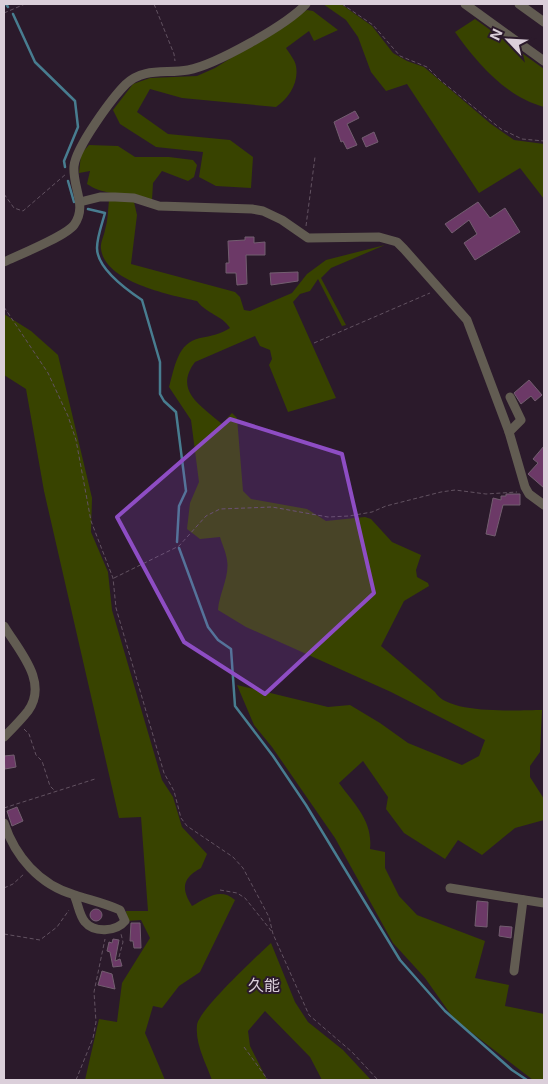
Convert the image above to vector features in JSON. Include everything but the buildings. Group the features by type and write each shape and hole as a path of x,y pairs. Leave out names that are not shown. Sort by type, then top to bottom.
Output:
{"street":[{"path":"4,262 71,228 78,217 80,202 74,175 78,151 127,83 150,72 176,71 205,66 286,21 306,4"},
{"path":"465,4 544,61"},
{"path":"519,4 544,22"},
{"path":"80,202 100,197 115,197 134,198 159,206 252,208 264,211 282,220 308,238 379,237 392,240 404,248 438,289 464,315 471,328 509,432 527,492 544,505"},
{"path":"509,432 521,420 510,396"},
{"path":"4,626 32,673 36,684 36,695 28,710 4,737"},
{"path":"4,823 6,835 24,864 39,877 74,895 85,897 120,910 125,921 117,928 107,930 84,922 74,895"},
{"path":"450,888 544,903"},
{"path":"514,971 523,900"}],"path":[{"path":"4,13 25,4"},
{"path":"154,4 174,54 176,71"},
{"path":"342,4 374,25 400,56 427,67 501,130 522,139 544,141"},
{"path":"303,236 309,217 315,157"},
{"path":"4,194 14,208 23,211 62,175 74,175"},
{"path":"314,343 438,289"},
{"path":"4,307 48,373 68,416 76,440 91,520 113,578 116,608 164,773 174,791 181,818 187,826 233,857 243,868 269,917 273,934 309,1015 352,1052 378,1080"},
{"path":"113,578 179,546 206,516 220,509 272,507 328,517 349,516 372,512 386,506 455,490 486,494 527,492"},
{"path":"16,724 29,734 36,755 42,761 50,786 56,791"},
{"path":"4,808 94,779"},
{"path":"4,888 13,884 30,868"},
{"path":"220,890 237,893 245,898 273,934"},
{"path":"4,934 40,940 57,927 70,908 74,895"},
{"path":"117,928 122,935 123,942 119,957"},
{"path":"76,1080 94,1038 96,1022 94,992 107,930"},
{"path":"244,1047 268,1080"}],"highlighted area":[{"path":"230,419 342,454 374,593 265,694 184,642 117,517"}],"green space":[{"path":"323,4 341,4 372,26 393,53 407,61 424,67 491,124 514,140 544,144 544,199 520,168 479,193 407,84 386,91 371,72 358,37 346,20"},
{"path":"307,10 313,11 338,30 314,41 309,31 286,48 295,64 296,78 289,95 276,107 182,98 150,89 137,112 168,134 230,140 253,157 251,188 216,186 199,177 203,152 156,147 120,124 113,110 133,84 150,78 197,76 215,68"},
{"path":"475,19 544,69 544,107 530,102 505,87 483,67 464,44 455,32"},
{"path":"89,145 118,146 135,157 169,157 193,160 197,165 194,177 188,181 162,171 153,183 152,200 110,193 87,184 90,171 79,173 81,154"},
{"path":"109,200 134,202 137,215 131,264 235,292 240,297 244,310 250,311 292,293 307,274 326,260 385,245 331,268 321,278 346,325 342,326 318,279 310,291 300,294 293,302 336,398 288,412 269,365 272,359 270,350 260,346 255,336 195,362 189,372 187,381 193,397 222,424 232,413 237,418 243,491 251,499 307,509 326,521 365,517 371,519 392,542 421,555 416,570 417,577 428,583 429,586 404,601 381,646 442,699 454,705 484,710 542,710 540,752 530,766 530,777 544,799 544,820 515,828 482,855 458,840 445,859 404,833 386,809 388,797 363,761 339,783 357,806 366,822 369,830 370,849 385,852 385,868 399,896 417,915 485,941 475,978 509,985 505,1006 544,1014 544,1080 533,1080 454,1019 425,978 393,943 335,838 272,747 254,725 237,685 328,707 350,705 408,743 462,765 479,756 485,740 391,692 246,627 218,610 228,566 220,537 200,539 187,529 190,503 199,482 191,420 169,387 175,364 186,345 192,341 212,336 230,328 223,320 201,306 197,301 156,291 126,278 114,270 105,260 101,249 107,222"},
{"path":"4,314 31,331 58,355 92,498 91,532 108,572 112,610 162,780 173,797 182,827 207,854 201,868 190,876 185,884 188,900 192,906 208,897 224,894 235,900 200,972 179,986 162,1008 153,1006 145,1033 165,1080 85,1080 99,1019 117,1022 122,983 150,938 141,920 127,921 126,911 148,911 141,817 119,818 44,491 26,389 4,375"},
{"path":"271,943 295,1002 308,1022 343,1050 371,1080 322,1080 310,1057 265,1011 248,1031 250,1046 267,1080 212,1080 198,1039 197,1025 200,1018 230,983"}],"waterway":[{"path":"13,14 35,62 75,101 78,127 64,161 65,167"},
{"path":"68,181 74,202"},
{"path":"88,209 105,213 98,239 98,256 107,271 142,300 160,362 160,394 164,401 176,412 186,491 179,506 177,542"},
{"path":"179,548 208,627 218,640 231,649 235,706 273,756 306,805 400,960 445,1011 512,1070 527,1080"}],"district":[{"name":"久能","path":"264,985"}]}
